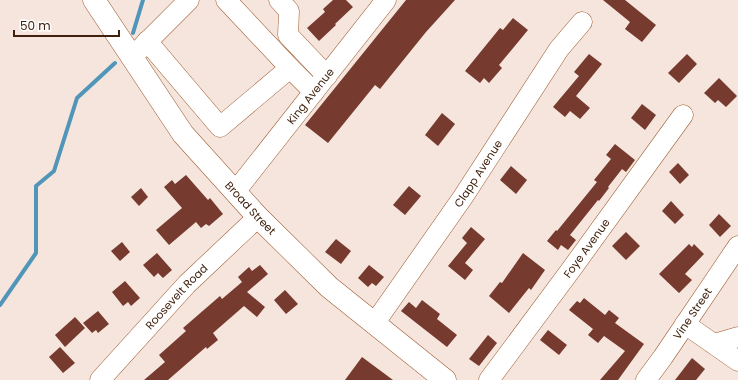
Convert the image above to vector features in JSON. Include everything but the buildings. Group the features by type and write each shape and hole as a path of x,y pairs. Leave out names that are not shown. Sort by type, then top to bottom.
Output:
{"main road":[{"name":"Broad Street","path":"94,0 183,134 235,192 258,217 329,287 436,377"}],"street":[{"path":"132,58 189,0"},
{"path":"226,0 314,92"},
{"path":"279,0 289,11 288,35 327,76"},
{"name":"King Avenue","path":"235,192 386,0"},
{"name":"Clapp Avenue","path":"374,324 463,197 559,49 582,22"},
{"path":"147,42 220,127 290,68"},
{"name":"Foye Avenue","path":"489,380 683,115"},
{"name":"Roosevelt Road","path":"100,380 186,284 258,217"},
{"name":"Vine Street","path":"646,380 738,248"},
{"path":"686,324 738,361"},
{"path":"714,344 738,337"}],"waterway":[{"path":"133,33 143,0"},
{"path":"0,305 36,253 36,186 54,171 77,98 115,63"}]}
